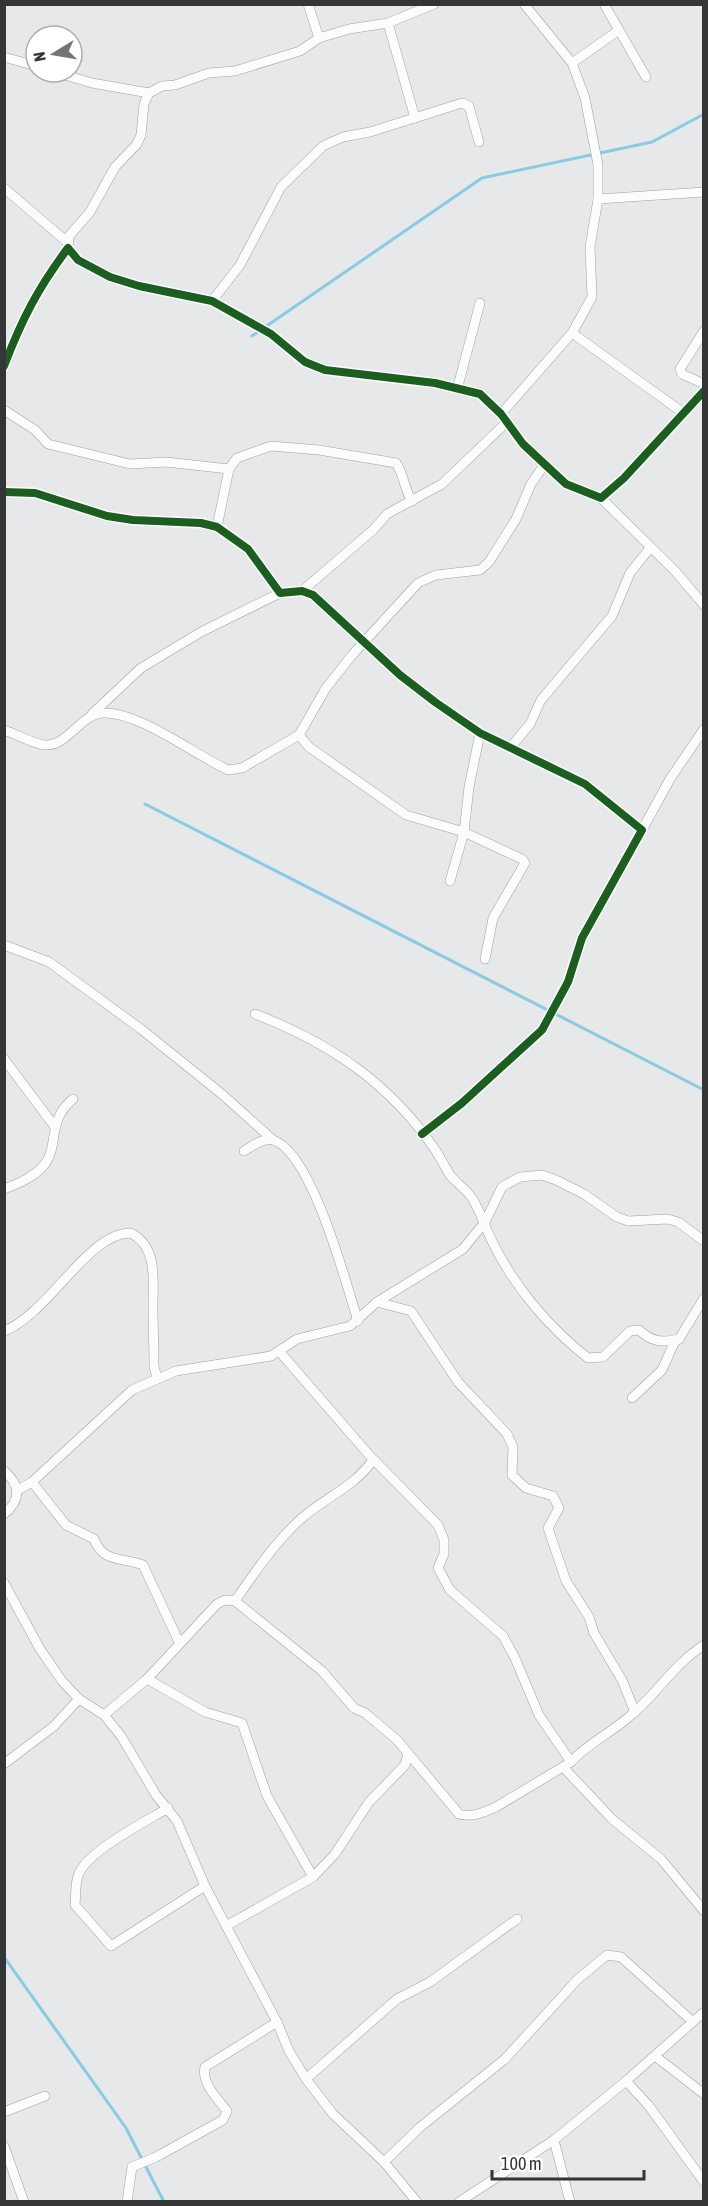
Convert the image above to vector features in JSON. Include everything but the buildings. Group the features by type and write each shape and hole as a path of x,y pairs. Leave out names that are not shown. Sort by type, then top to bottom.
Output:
{"street":[{"path":"308,4 319,38"},
{"path":"4,366 20,324 39,287 90,212 116,167 137,144 141,135 144,104 150,93 162,86 175,86 209,74 235,70 300,51 319,38 349,29 388,24 434,4"},
{"path":"302,591 373,530 387,514 442,484 504,418 572,333 591,297 590,247 598,199 598,165 585,98 572,63 524,4"},
{"path":"604,4 646,77"},
{"path":"388,24 415,118"},
{"path":"572,63 619,30"},
{"path":"4,57 24,63"},
{"path":"84,81 150,93"},
{"path":"213,301 240,265 282,187 316,152 343,137 370,132 466,104 479,142"},
{"path":"4,188 68,245 78,260 110,277 139,286 213,301 271,334 305,362 325,370 458,386 480,394 544,465 566,484 601,498 675,571 704,605"},
{"path":"598,199 704,192"},
{"path":"458,386 480,303"},
{"path":"704,331 681,369 682,374 704,384"},
{"path":"572,333 682,412"},
{"path":"601,498 624,478 682,412 704,391"},
{"path":"4,410 35,430 48,444 130,464 166,462 230,469"},
{"path":"217,527 230,469 237,458 271,446 390,461 400,468 405,491 412,501"},
{"path":"92,715 102,713 124,715 228,770 242,768 298,735 326,688 418,583 436,574 480,570 489,562 516,519 531,484 544,465"},
{"path":"4,492 35,493 107,516 133,520 201,522 217,527 248,549 280,592"},
{"path":"510,748 530,724 541,700 612,616 630,573 650,548"},
{"path":"4,730 43,745 53,744 92,715 141,668 201,632 280,592 302,591 313,595 400,675 480,734 585,784 642,830"},
{"path":"422,1134 462,1103 542,1029 568,982 582,938 670,779 704,729"},
{"path":"450,881 464,832 469,787 480,734"},
{"path":"298,735 309,747 406,815 464,832 522,859 525,863 493,918 485,959"},
{"path":"4,945 49,962 150,1036 223,1095 273,1140 286,1148 312,1189 330,1232 358,1321"},
{"path":"255,1014 300,1032 346,1058 383,1090 422,1134 451,1176 470,1195 485,1222 493,1243 527,1296 574,1347 588,1358 603,1357 630,1331 639,1330 649,1338 665,1342 679,1339"},
{"path":"4,1059 55,1127"},
{"path":"4,1190 27,1180 46,1162 58,1115 73,1099"},
{"path":"244,1151 264,1140 273,1140"},
{"path":"18,1490 32,1482 132,1390 195,1366 261,1358 279,1351 297,1339 350,1326 358,1321 377,1302 463,1248 485,1222 502,1187 520,1176 542,1175 584,1194 617,1217 628,1221 659,1219 678,1222 704,1241"},
{"path":"4,1331 30,1316 98,1246 117,1236 131,1233 142,1244 152,1264 154,1366 157,1379"},
{"path":"632,1398 662,1370 674,1343 679,1339 704,1298"},
{"path":"377,1302 411,1311 458,1382 507,1434 513,1447 512,1475 526,1488 553,1496 559,1508 548,1528 566,1581 589,1617 594,1633 622,1680 635,1712"},
{"path":"279,1351 373,1460 438,1525 444,1540 444,1554 438,1568 446,1583 465,1605 503,1636 539,1715 567,1764 612,1819 661,1859 704,1911"},
{"path":"235,1601 259,1566 302,1518 348,1487 373,1460"},
{"path":"4,1471 15,1480 18,1490 15,1502 4,1514"},
{"path":"32,1482 66,1526 94,1539 98,1550 107,1558 143,1564 179,1642"},
{"path":"4,1583 40,1649 62,1681 79,1699 104,1715 121,1736 156,1795 168,1808 205,1886 278,2022 289,2051 306,2079 333,2114 384,2162 417,2202"},
{"path":"104,1715 147,1679 179,1642 217,1604 225,1600 235,1601 284,1644 322,1671 354,1708 365,1713 408,1753 459,1814 466,1816 483,1813 496,1807 567,1764 635,1712 684,1658 704,1645"},
{"path":"147,1679 205,1712 242,1723 267,1796 314,1877"},
{"path":"4,1764 54,1726 79,1699"},
{"path":"226,1926 314,1877 335,1854 369,1802 405,1765 408,1753"},
{"path":"168,1808 107,1845 89,1861 78,1874 75,1905 111,1946 205,1886"},
{"path":"306,2079 397,1999 430,1982 517,1919"},
{"path":"384,2162 419,2128 505,2059 577,1980 607,1954 621,1956 692,2021"},
{"path":"459,2202 554,2140 626,2081 704,2012"},
{"path":"127,2202 132,2167 156,2157 223,2120 227,2111 212,2091 204,2074 205,2067 278,2022"},
{"path":"655,2056 704,2094"},
{"path":"626,2081 649,2106 704,2182"},
{"path":"4,2112 45,2096"},
{"path":"554,2140 570,2202"},
{"path":"4,2146 24,2202"}],"waterway":[{"path":"252,336 482,178 652,142 704,114"},
{"path":"145,804 704,1090"},
{"path":"4,1957 126,2128 164,2202"}],"cycle path":[{"path":"4,366 32,304 68,248 78,260 110,277 139,286 212,301 271,334 305,362 325,370 435,383 480,394 501,414 523,444 566,484 601,498 624,478 704,391"},
{"path":"4,492 35,493 107,516 133,520 201,523 217,527 248,549 280,593 302,591 313,595 400,675 435,702 480,733 585,784 642,830 582,938 568,982 542,1030 462,1103 422,1134"}]}
